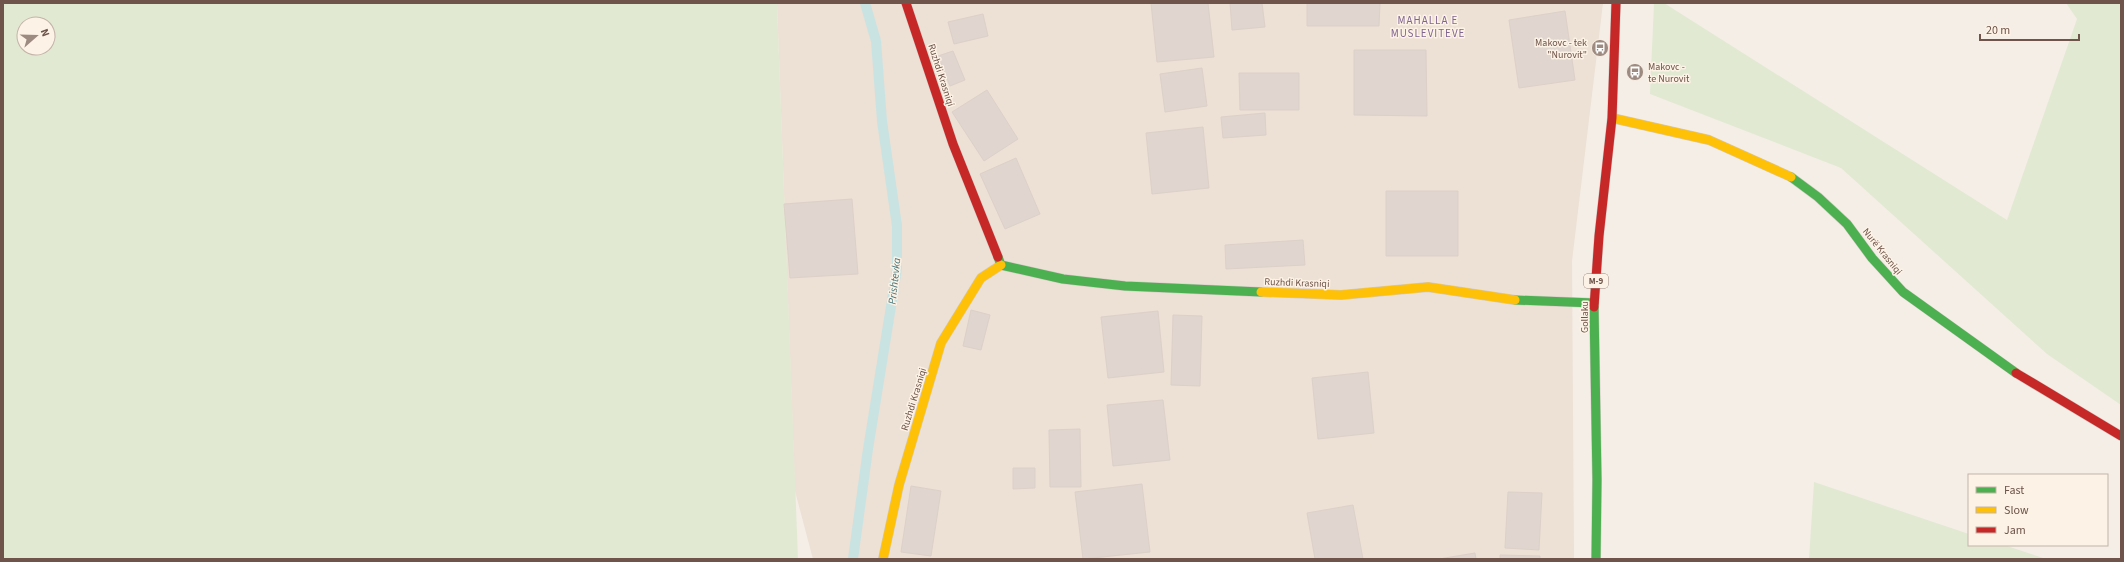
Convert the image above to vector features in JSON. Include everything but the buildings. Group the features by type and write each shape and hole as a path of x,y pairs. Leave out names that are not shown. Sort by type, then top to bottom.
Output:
{"street":[{"name":"Ruzhdi Krasniqi","path":"906,3 922,47 953,144 1000,265"},
{"name":"Gollaku","path":"1596,559 1597,480 1594,303 1599,236 1612,118 1616,3"},
{"name":"Nurë Krasniqi","path":"1612,118 1709,140 1791,177 1818,197 1847,224 1872,258 1903,292 2007,367 2121,436"},
{"name":"Ruzhdi Krasniqi","path":"883,559 899,485 941,343 981,278 1000,265 1063,280 1125,286 1341,295 1428,288 1524,301 1594,303"}],"shaded area":[{"path":"777,3 1603,3 1572,261 1574,559 813,559 795,491"}],"green space":[{"path":"3,3 777,3 798,559 3,559"},
{"path":"1654,3 1664,3 2007,220 2077,19 2066,3 2121,3 2121,405 2047,354 1841,168 1650,94"},
{"path":"1814,482 1968,534 1968,546 2007,546 2046,559 1809,559"}],"waterway":[{"name":"Prishtevka","path":"853,559 868,449 897,269 897,226 882,121 876,41 865,3"}],"traffic: fast":[{"path":"1791,177 1818,197 1847,224 1872,258 1903,292 2016,373"},
{"path":"998,257 1001,265 1063,279 1125,286 1261,292"},
{"path":"1515,300 1594,303"},
{"path":"1594,307 1597,480 1596,559"}],"traffic: slow":[{"path":"1612,118 1709,140 1791,177"},
{"path":"883,559 899,485 941,343 981,278 1001,265"},
{"path":"1261,292 1341,295 1428,287 1515,300"}],"traffic: jam":[{"path":"906,3 953,144 998,257"},
{"path":"1594,307 1599,236 1612,118 1616,3"},
{"path":"2016,373 2121,436"}],"place":[{"name":"Makovc - tek \"Nurovit\"","path":"1600,48"},
{"name":"Makovc - te Nurovit","path":"1635,72"}],"district":[{"name":"MAHALLA E MUSLEVITEVE","path":"1428,26"}]}
